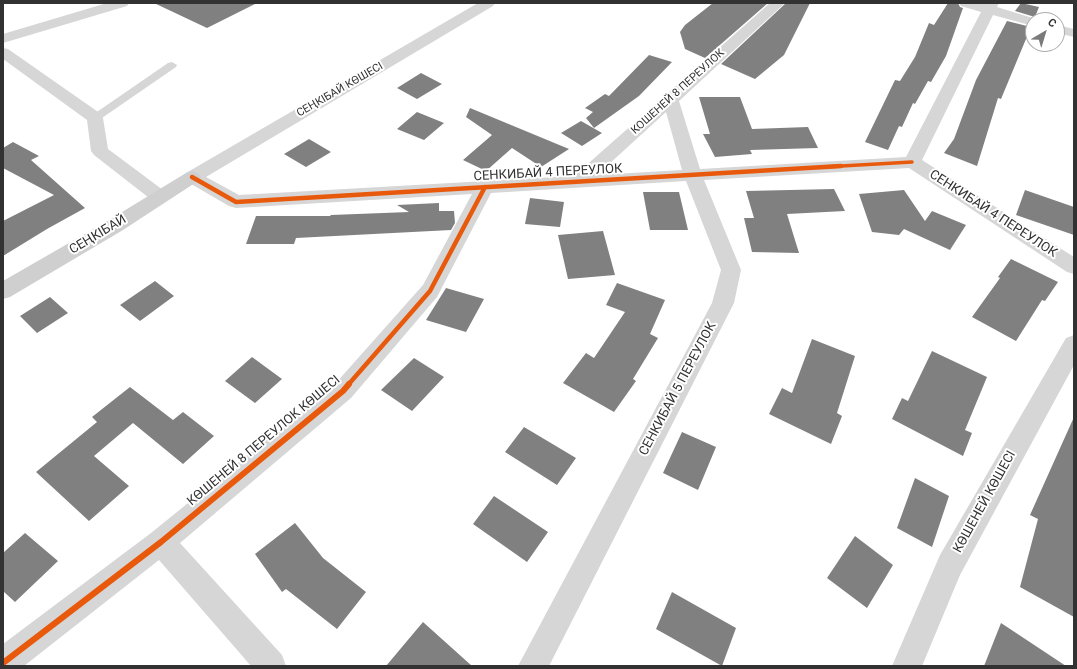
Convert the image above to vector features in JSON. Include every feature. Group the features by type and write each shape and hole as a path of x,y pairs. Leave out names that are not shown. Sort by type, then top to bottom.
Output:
{"street":[{"path":"3,39 122,3"},
{"name":"СЕҢКІБАЙ КӨШЕСІ","path":"192,177 488,3"},
{"name":"КОШЕНЕЙ 8 ПЕРЕУЛОК","path":"578,182 778,3"},
{"path":"966,3 990,7 1025,19"},
{"path":"912,162 990,7"},
{"path":"3,52 95,118 100,151 160,197"},
{"name":"СЕНКИБАЙ 5 ПЕРЕУЛОК","path":"533,666 723,303 731,270 693,175 670,99"},
{"name":"СЕНКИБАЙ 4 ПЕРЕУЛОК","path":"192,177 236,202 912,162 1074,267"},
{"name":"СЕҢКІБАЙ","path":"3,291 116,225 192,177"},
{"name":"КӨШЕНЕЙ 8 ПЕРЕУЛОК КӨШЕСІ","path":"3,663 161,542 343,391 430,291 485,187"},
{"name":"КӨШЕНЕЙ КӨШЕСІ","path":"907,666 950,565 1074,344"},
{"path":"161,542 270,666"}],"lane":[{"path":"95,118 172,65"}],"building":[{"path":"154,3 257,3 207,28"},
{"path":"713,3 768,3 705,58 685,49 680,32 685,25"},
{"path":"786,3 810,3 784,55 755,79 721,64"},
{"path":"948,3 958,3 960,7 963,8 946,56 931,82 928,81 915,104 913,103 902,127 899,126 888,150 865,142 895,80 900,81 915,57 929,23 934,25"},
{"path":"1021,3 1039,7 1037,12 1025,12 1025,14 1015,11"},
{"path":"1007,21 1025,26 1025,41 1001,99 998,98 977,166 944,153 954,139 976,80"},
{"path":"649,55 672,62 639,96 594,128 586,118 593,112 585,108 605,94 609,96"},
{"path":"421,73 442,84 417,99 397,88"},
{"path":"699,97 740,97 752,129 808,127 818,148 750,150 752,154 715,157 703,134 710,134"},
{"path":"470,108 569,149 541,167 512,148 486,171 463,160 492,135 466,117"},
{"path":"417,112 444,123 424,140 397,129"},
{"path":"581,121 602,133 582,146 561,133"},
{"path":"309,139 331,152 306,167 284,154"},
{"path":"13,142 39,156 31,160 85,208 3,256 3,221 54,195 3,168 3,148"},
{"path":"834,189 845,211 787,214 799,253 752,252 744,218 754,218 746,191"},
{"path":"904,190 925,221 932,211 966,225 950,250 904,229 899,235 872,232 859,194"},
{"path":"1025,190 1074,207 1074,235 1016,215"},
{"path":"643,192 679,192 688,230 650,230"},
{"path":"530,198 564,202 560,227 525,224"},
{"path":"439,203 439,211 454,211 455,223 451,230 296,238 294,244 246,244 256,216 330,216 409,212 397,205"},
{"path":"603,231 615,275 568,279 558,235"},
{"path":"1011,259 1058,282 1045,301 1042,300 1016,341 972,317 1000,278 998,277"},
{"path":"155,281 174,296 140,321 120,305"},
{"path":"617,283 665,300 650,334 658,338 633,379 636,381 614,412 563,383 586,353 594,358 625,312 606,305"},
{"path":"446,288 484,299 466,332 426,320"},
{"path":"50,297 68,313 37,333 20,316"},
{"path":"812,339 855,356 837,413 842,416 831,444 769,414 782,388 792,393"},
{"path":"932,351 987,377 965,430 972,433 963,456 892,419 902,398 908,401"},
{"path":"252,357 282,379 255,403 225,381"},
{"path":"414,358 444,377 412,411 381,390"},
{"path":"130,387 173,420 183,412 214,436 183,464 133,423 94,456 129,486 89,521 36,472 97,422 92,417"},
{"path":"1074,417 1074,617 1020,587 1038,519 1030,515"},
{"path":"524,427 576,458 557,485 505,452"},
{"path":"682,432 716,447 698,490 663,473"},
{"path":"915,478 949,496 932,547 897,528"},
{"path":"494,496 548,532 527,562 473,524"},
{"path":"295,523 323,558 366,592 337,629 286,589 282,592 255,554"},
{"path":"25,533 58,561 15,602 3,591 3,553"},
{"path":"855,536 893,565 867,608 827,578"},
{"path":"672,592 736,628 722,666 656,629"},
{"path":"423,622 472,666 386,666"},
{"path":"1001,623 1066,666 984,666"}],"cycle path":[{"path":"192,177 236,202 912,162"},
{"path":"3,663 161,542 343,391 430,291 485,187"}]}
